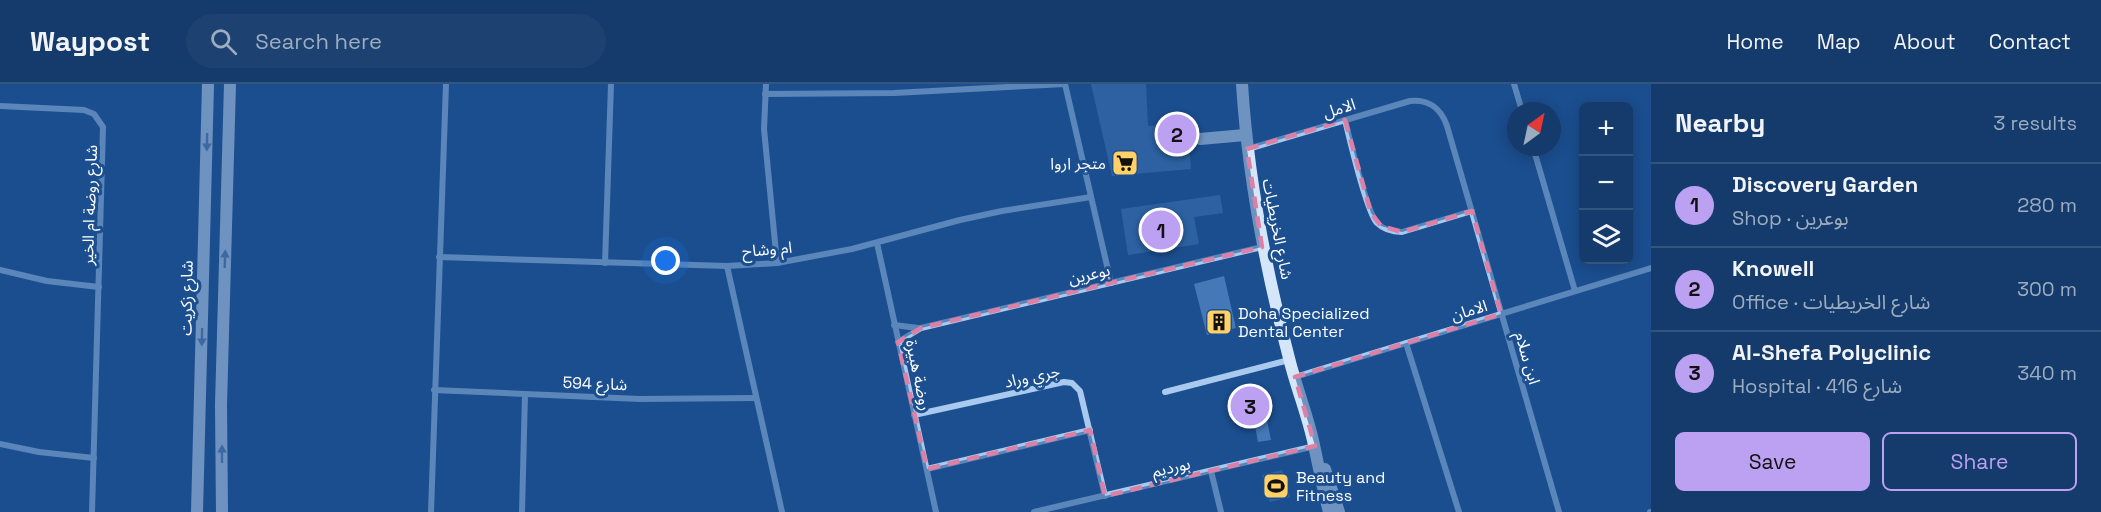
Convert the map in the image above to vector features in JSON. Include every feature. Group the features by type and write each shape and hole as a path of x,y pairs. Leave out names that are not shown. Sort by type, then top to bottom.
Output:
{"street":[{"name":"شارع زكريت","path":"197,512 208,84"},
{"path":"222,512 222,384 230,84"},
{"path":"431,512 446,84"},
{"path":"605,263 611,84"},
{"path":"766,84 764,129 777,263"},
{"path":"765,94 861,94 959,87 1065,84 1111,283"},
{"name":"شارع الخريطيات","path":"1242,84 1245,135 1262,247 1289,360 1315,446 1339,512"},
{"path":"1514,84 1519,102"},
{"name":"الامل","path":"1247,149 1410,101 1424,101 1441,113 1447,126 1472,211"},
{"name":"شارع روضة ام الخير","path":"0,106 84,110 94,114 101,122 105,132 92,512"},
{"path":"1345,120 1371,213 1381,226 1391,231 1402,232 1472,211"},
{"path":"1200,140 1245,135"},
{"path":"1536,156 1575,291"},
{"name":"ام وشاح","path":"439,257 727,266 777,263 827,255 1002,211 1091,197"},
{"name":"ابن سلام","path":"1472,211 1559,512"},
{"name":"روضة هبيرة","path":"877,243 936,512"},
{"name":"بوعرين","path":"898,342 921,328 1262,247"},
{"path":"727,266 782,512"},
{"name":"الامان","path":"1295,377 1651,268"},
{"name":"شارع روضة ام الخير","path":"0,270 47,280 99,287"},
{"name":"بوعرين","path":"894,325 921,328"},
{"path":"1406,343 1460,512"},
{"path":"1165,392 1289,360"},
{"name":"جري وراد","path":"914,415 1068,382 1076,384 1080,391 1105,496"},
{"name":"شارع 594","path":"434,390 640,399 755,398"},
{"path":"522,512 525,394"},
{"path":"927,469 1090,430"},
{"path":"0,444 39,452 94,458"},
{"name":"شارع الخريطيات","path":"1315,446 1329,512"},
{"name":"بورديم","path":"1034,512 1315,446"},
{"path":"1211,471 1221,512"}],"highlighted area":[{"path":"1345,120 1371,213 1381,226 1402,232 1472,211 1501,314 1295,377 1315,446 1105,496 1090,430 927,469 898,342 921,328 1262,247 1247,149"}],"building":[{"path":"1091,84 1146,84 1148,126 1188,124 1191,169 1112,176"},
{"path":"1220,195 1223,213 1194,217 1199,244 1128,255 1121,209"},
{"path":"1224,276 1236,328 1207,335 1194,284"},
{"path":"1263,392 1268,410 1265,411 1271,440 1258,442 1253,415 1237,420 1231,401"},
{"name":"Beauty and Fitness","path":"1282,470 1290,497 1270,502 1262,475"}],"place":[{"name":"Knowell","path":"1177,134"},
{"name":"متجر اروا","path":"1125,163"},
{"name":"Discovery Garden","path":"1161,230"},
{"name":"Doha Specialized Dental Center","path":"1219,322"},
{"name":"Al-Shefa Polyclinic","path":"1250,406"},
{"name":"Beauty and Fitness","path":"1276,486"}]}
